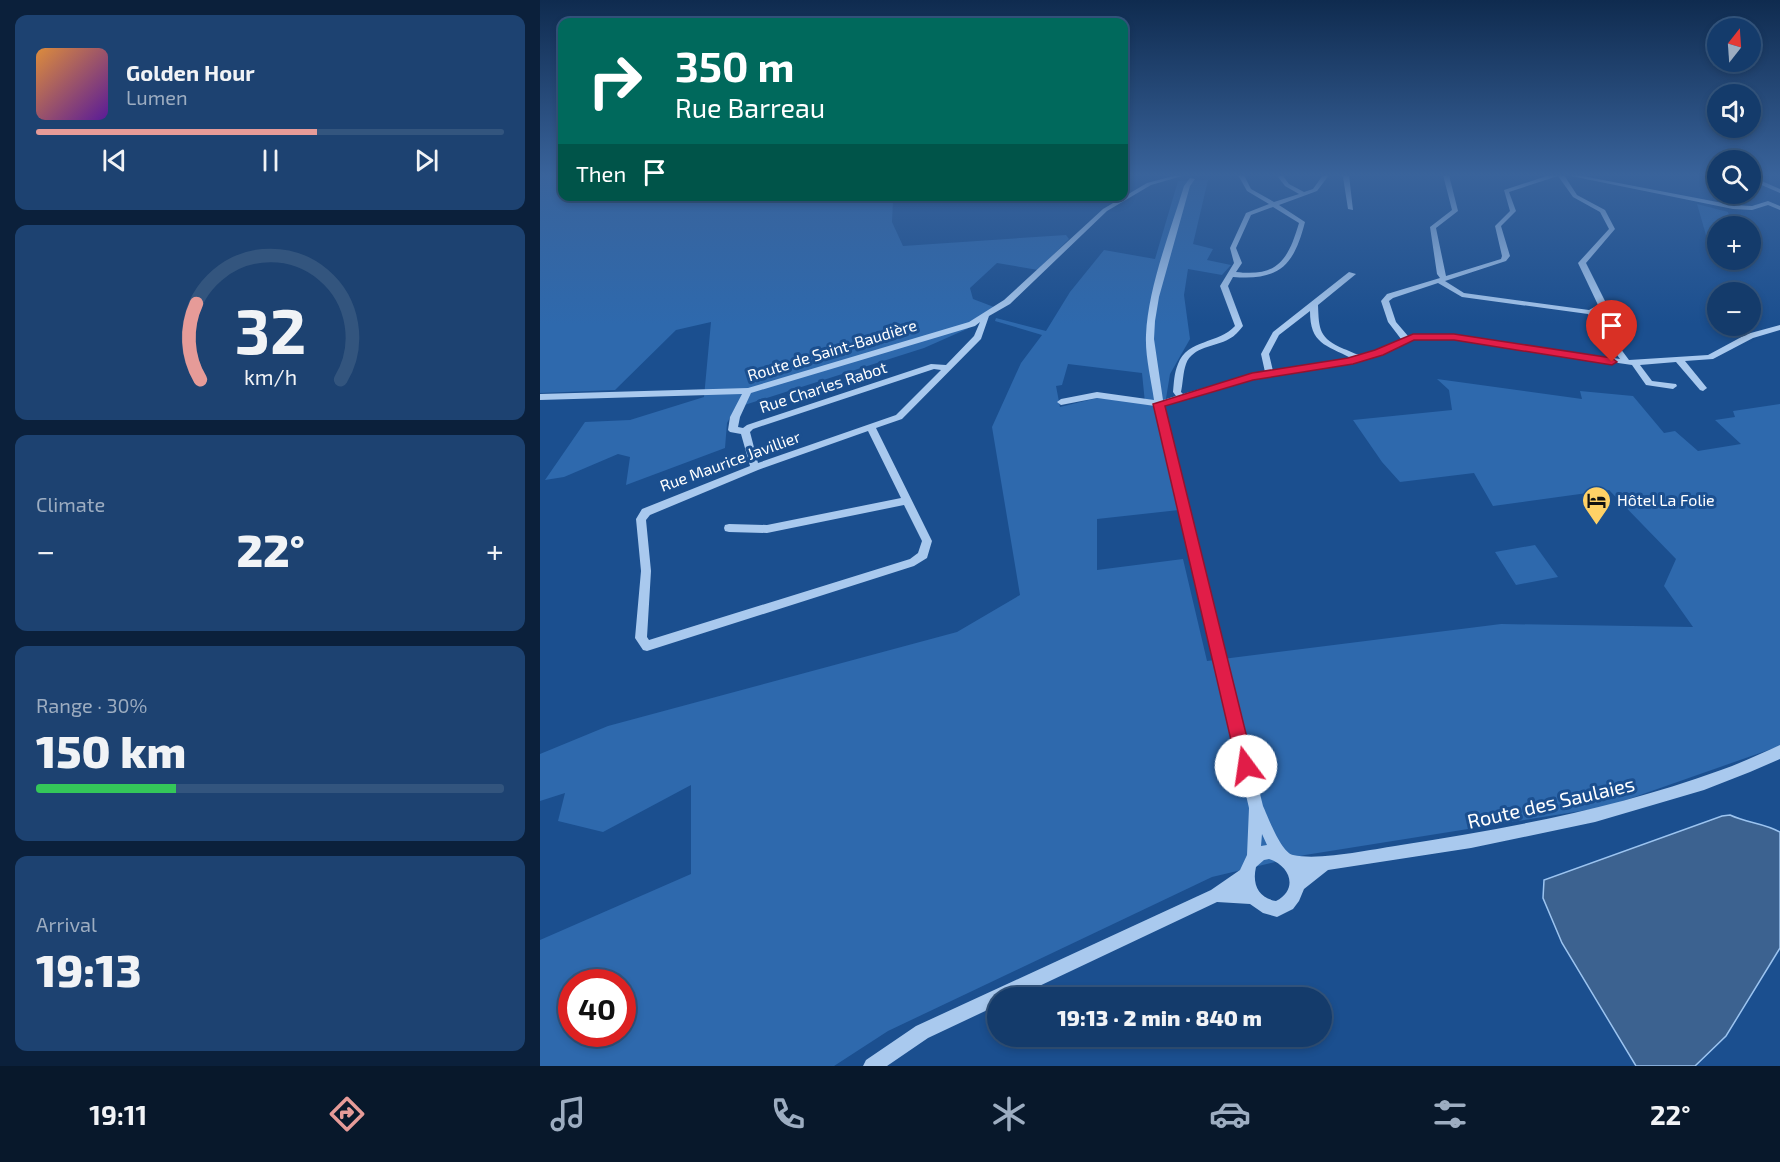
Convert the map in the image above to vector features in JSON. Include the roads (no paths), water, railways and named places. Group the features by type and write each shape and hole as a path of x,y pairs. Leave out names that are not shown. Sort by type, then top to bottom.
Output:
{"street":[{"name":"Route de Saint-Baudière","path":"540,398 748,391 972,324 1007,302 1090,225"},
{"path":"1173,225 1151,321 1150,339 1159,404 1256,807 1278,853 1291,862 1298,884"},
{"path":"1182,398 1177,392 1183,363 1190,352 1195,346 1224,340 1239,326 1224,286 1238,263 1233,248 1243,225"},
{"path":"1230,274 1267,276 1294,250 1300,225"},
{"path":"1436,225 1433,227 1441,279"},
{"path":"1405,338 1399,334 1386,310 1385,301 1390,296 1504,260 1506,256 1498,225"},
{"path":"1441,279 1462,295 1590,312 1602,306 1602,303 1582,263 1612,229 1610,225"},
{"path":"1270,374 1265,360 1268,345 1276,334 1353,274"},
{"path":"1314,305 1314,327 1323,343 1359,359"},
{"path":"1590,312 1649,383 1673,386"},
{"name":"Rue Maurice Javillier","path":"908,500 927,541 923,555 914,562 646,646 642,638 646,571 641,519 654,507 754,468 899,417 981,334 986,317"},
{"path":"972,324 981,334"},
{"path":"1061,402 1097,395 1159,404 1270,374 1359,359 1379,352 1405,338 1447,336 1631,363 1710,357 1750,336 1780,327"},
{"path":"1679,360 1703,388"},
{"name":"Rue Charles Rabot","path":"754,468 745,431 750,427 934,366 948,368"},
{"path":"745,431 733,430 735,417 748,391"},
{"path":"729,528 767,529 908,500 872,427"},
{"name":"Route des Saulaies","path":"1291,862 1323,865 1474,843 1591,817 1703,784 1755,765 1780,752"},
{"path":"873,1066 922,1032 1216,895 1246,875 1254,857 1256,807"},
{"path":"1254,857 1261,853 1278,853"},
{"path":"1216,895 1253,897 1268,908 1277,909 1292,901 1298,884 1323,865"},
{"path":"1246,875 1253,897"}],"place":[{"name":"Hôtel La Folie","path":"1596,526"}]}
